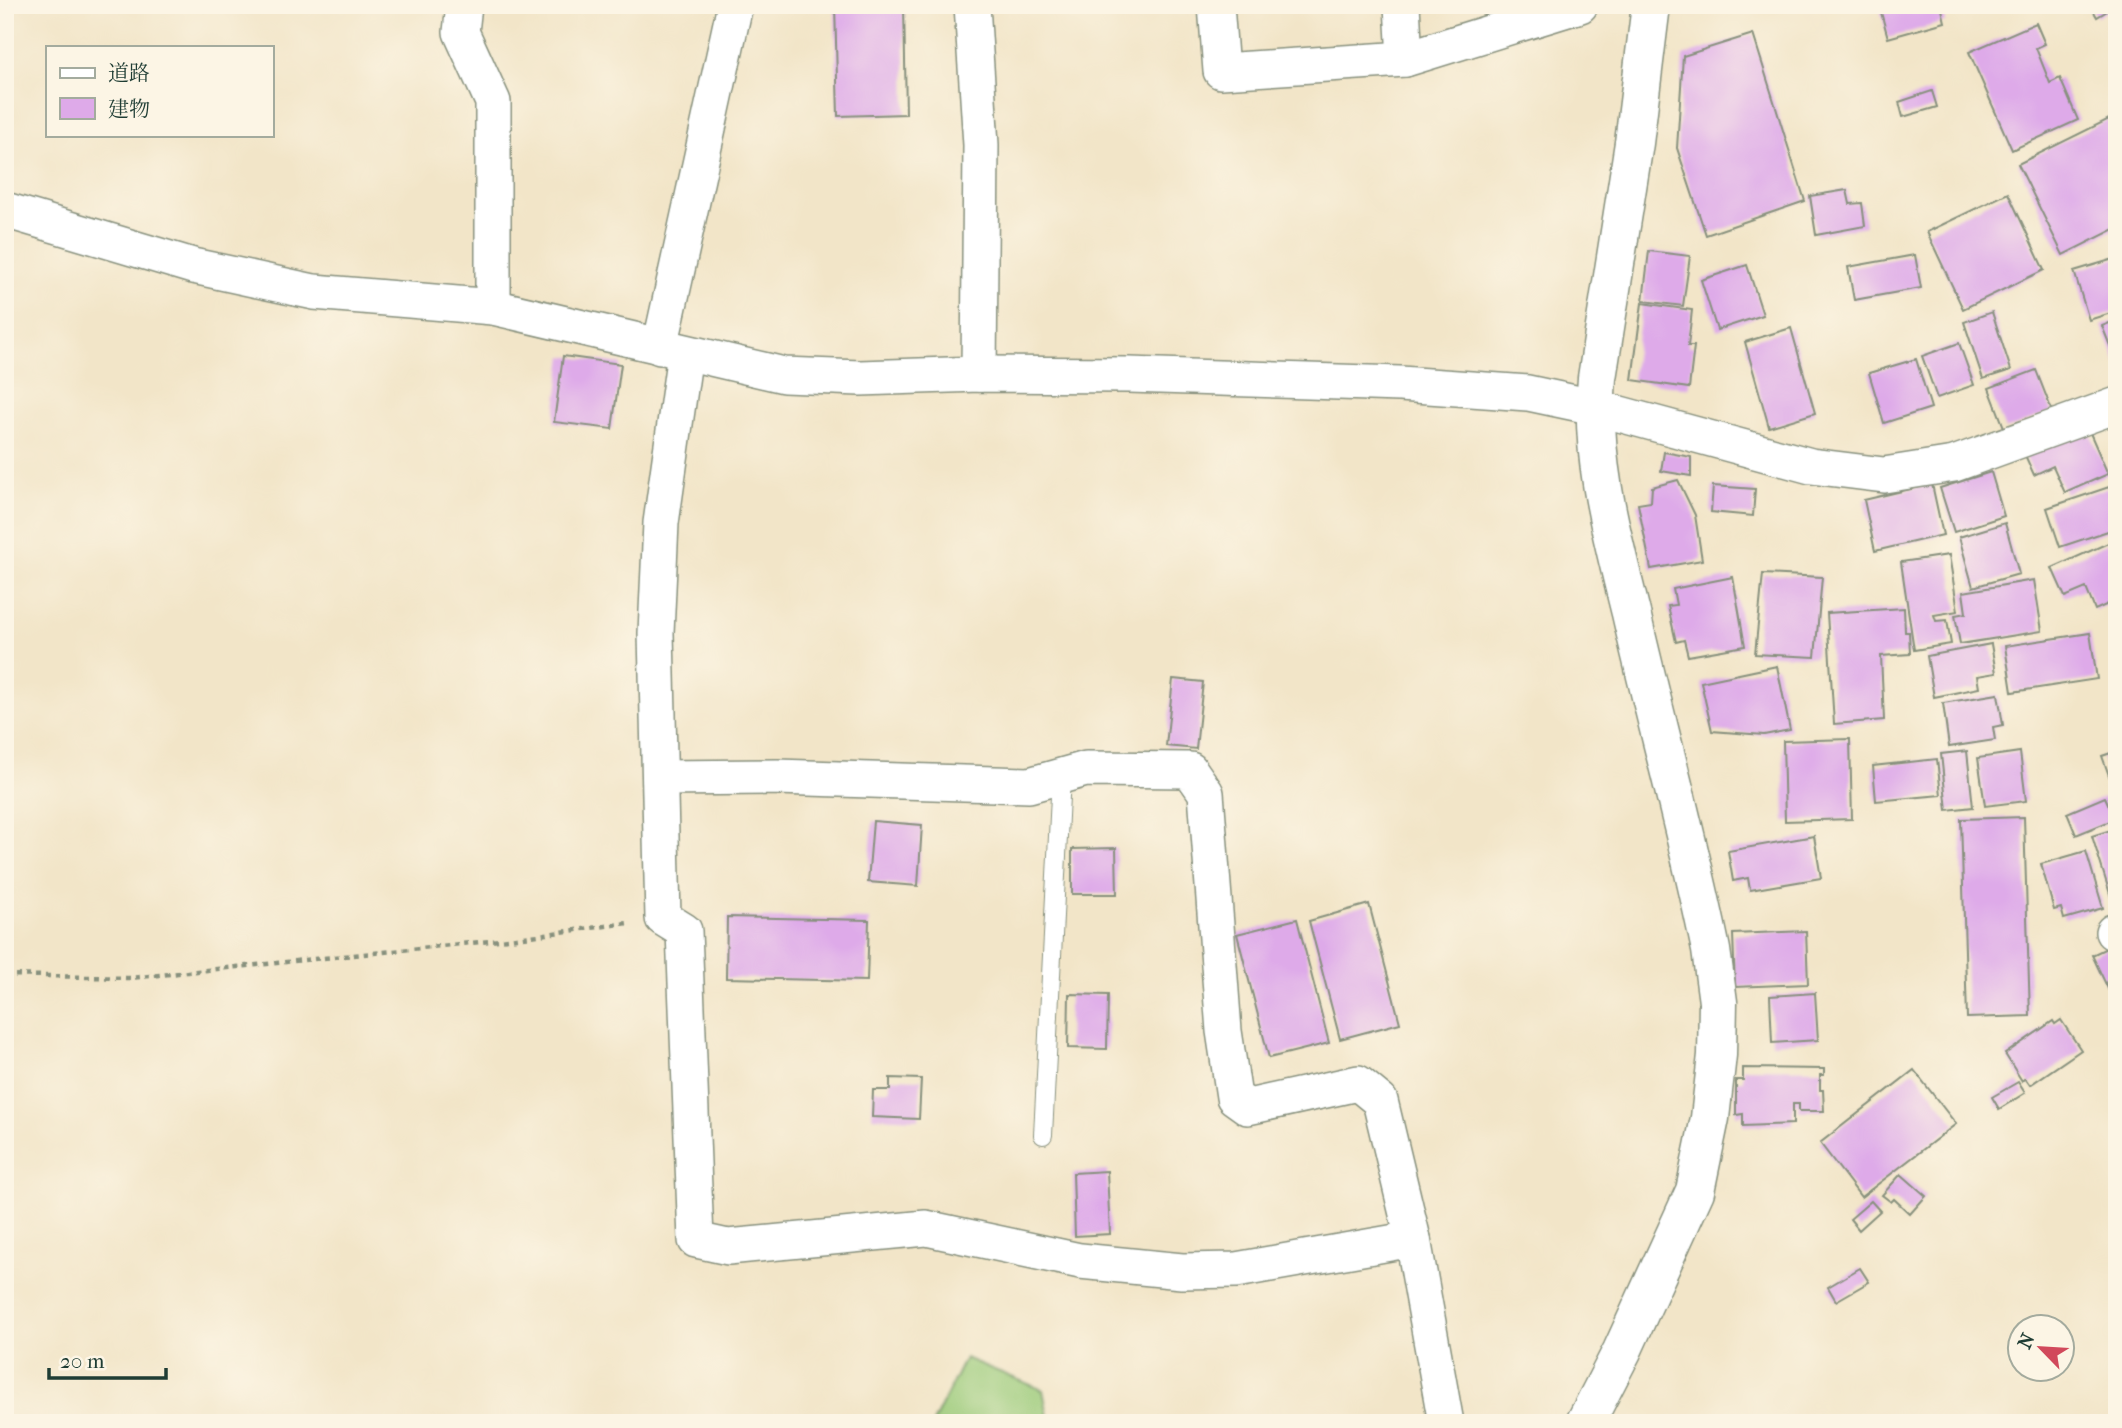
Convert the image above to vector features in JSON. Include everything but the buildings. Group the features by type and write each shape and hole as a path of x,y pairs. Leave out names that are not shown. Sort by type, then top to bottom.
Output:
{"street":[{"path":"464,5 461,32 493,102 493,307"},
{"path":"735,5 672,350 660,523 656,633 663,918 684,932 696,1240 729,1247 926,1228 1080,1261 1182,1271 1236,1270 1413,1239"},
{"path":"972,5 981,145 979,374"},
{"path":"1216,5 1221,71 1405,59 1580,5"},
{"path":"1402,5 1405,59"},
{"path":"1585,1423 1622,1351 1695,1191 1710,1118 1717,1055 1717,1002 1711,950 1612,536 1597,458 1594,407 1636,130 1651,5"},
{"path":"5,210 193,266 314,292 493,307 784,374 860,378 979,374 1129,375 1400,384 1528,393 1594,407 1811,466 1884,475 1954,464 2117,405"},
{"path":"660,778 777,777 1029,785 1086,769 1190,770 1206,793 1224,1031 1234,1097 1248,1107 1358,1083 1380,1101 1413,1239 1446,1423"}],"lane":[{"path":"1043,1135 1061,776"}],"path":[{"path":"5,975 130,978 509,939 663,918"}],"green space":[{"path":"965,1358 1043,1390 1049,1421 1056,1423 933,1423"}]}
